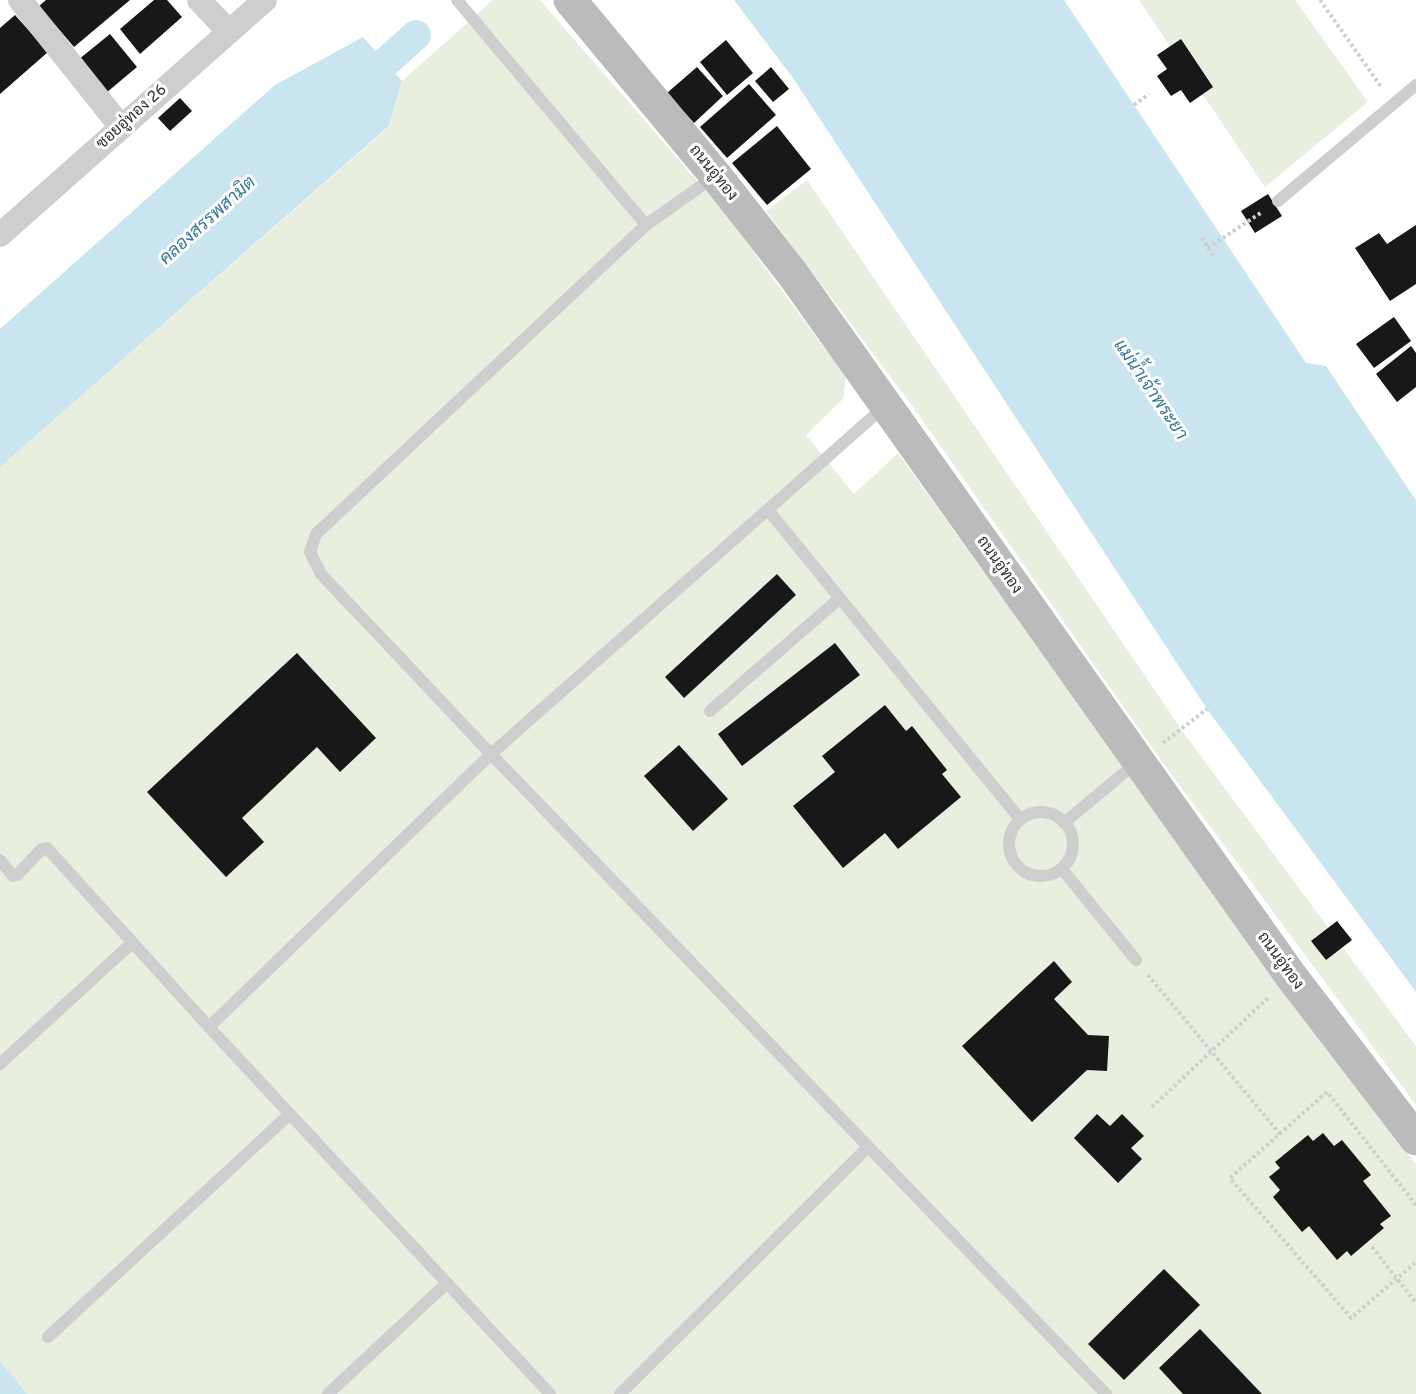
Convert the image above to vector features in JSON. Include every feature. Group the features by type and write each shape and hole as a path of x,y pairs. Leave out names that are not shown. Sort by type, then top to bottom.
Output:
{"main road":[{"name":"ถนนอู่ทอง","path":"570,0 716,176 792,273 1291,976 1416,1139"}],"street":[{"path":"20,0 121,127"},
{"path":"199,0 229,32"},
{"name":"ซอยอู่ทอง 26","path":"0,235 265,0"}],"lane":[{"path":"457,0 645,225"},
{"path":"1278,201 1416,85"},
{"path":"716,176 645,225 316,534 310,552 321,574 491,754 1106,1394"},
{"path":"209,1027 491,754 886,405"},
{"path":"768,510 1020,819"},
{"path":"710,711 840,598"},
{"path":"1065,823 1138,762"},
{"path":"1029,813 1051,813 1069,827 1072,849 1069,860 1062,868 1041,877 1020,869 1013,861 1009,850 1009,839 1020,819 1029,813"},
{"path":"0,860 13,876 17,875 40,850 47,848 209,1027 550,1394"},
{"path":"1062,868 1136,960"},
{"path":"0,1065 132,943"},
{"path":"48,1337 290,1113"},
{"path":"620,1394 868,1147"},
{"path":"328,1394 447,1283"}],"path":[{"path":"1320,0 1394,104"},
{"path":"1134,105 1149,94"},
{"path":"1208,248 1278,201"},
{"path":"1202,238 1213,256"},
{"path":"1181,729 1207,709"},
{"path":"1136,960 1280,1134"},
{"path":"1152,1107 1291,976"},
{"path":"1416,1205 1327,1092 1230,1178 1351,1318 1416,1262"},
{"path":"1372,1247 1416,1303"}],"green space":[{"path":"493,0 540,0 724,212 846,377 843,399 806,435 854,494 898,453 1281,986 1416,1164 1416,1394 27,1394 0,1361 0,467 389,127 402,81"},
{"path":"1139,0 1295,0 1368,102 1265,187"},
{"path":"807,180 1186,736 1416,1046 1416,1105 1158,756 913,407 766,211"}],"water":[{"name":"แม่น้ำเจ้าพระยา","path":"734,0 1064,0 1306,363 1326,366 1416,500 1416,992 1207,709 793,78"},
{"path":"363,37 402,81 389,126 0,467 0,329 275,85"},
{"path":"0,1361 27,1394 0,1394"}],"building":[{"path":"46,0 130,0 74,47 39,6"},
{"path":"154,0 167,0 182,17 140,54 120,29"},
{"path":"15,15 48,52 0,94 0,28"},
{"path":"110,34 137,67 106,93 78,60"},
{"path":"1181,39 1213,87 1190,103 1181,90 1171,96 1157,76 1167,69 1157,55"},
{"path":"726,40 753,73 727,95 700,62"},
{"path":"697,67 723,96 694,123 667,93"},
{"path":"771,67 789,89 773,102 755,81"},
{"path":"749,84 776,115 727,158 700,127"},
{"path":"180,98 192,111 170,131 158,118"},
{"path":"777,126 811,169 767,205 732,163"},
{"path":"1268,194 1282,216 1255,233 1241,211"},
{"path":"1416,225 1416,284 1390,301 1355,248 1379,233 1387,244"},
{"path":"1394,317 1411,341 1374,368 1356,344"},
{"path":"1411,346 1416,353 1416,387 1397,402 1376,374"},
{"path":"777,574 796,595 684,698 665,677"},
{"path":"835,643 860,675 742,766 718,734"},
{"path":"297,653 376,738 340,772 317,747 242,818 264,842 226,877 147,792"},
{"path":"885,705 906,731 912,726 947,770 942,774 961,797 898,849 885,833 843,868 793,806 835,772 822,756"},
{"path":"679,745 728,799 693,831 644,776"},
{"path":"1337,921 1352,940 1326,960 1311,941"},
{"path":"1054,961 1072,982 1054,999 1088,1035 1109,1036 1107,1071 1087,1070 1032,1122 962,1046"},
{"path":"1097,1114 1110,1126 1122,1114 1144,1136 1131,1148 1142,1159 1118,1183 1074,1138"},
{"path":"1323,1133 1334,1146 1342,1140 1371,1175 1363,1181 1391,1216 1380,1224 1384,1228 1351,1256 1347,1251 1337,1260 1309,1226 1302,1232 1273,1197 1280,1190 1269,1177 1280,1168 1275,1162 1308,1135 1313,1141"},
{"path":"1164,1269 1200,1305 1124,1380 1088,1344"},
{"path":"1200,1329 1262,1394 1183,1394 1159,1368"}],"waterway":[{"name":"คลองสรรพสามิต","path":"356,89 416,35"}]}
